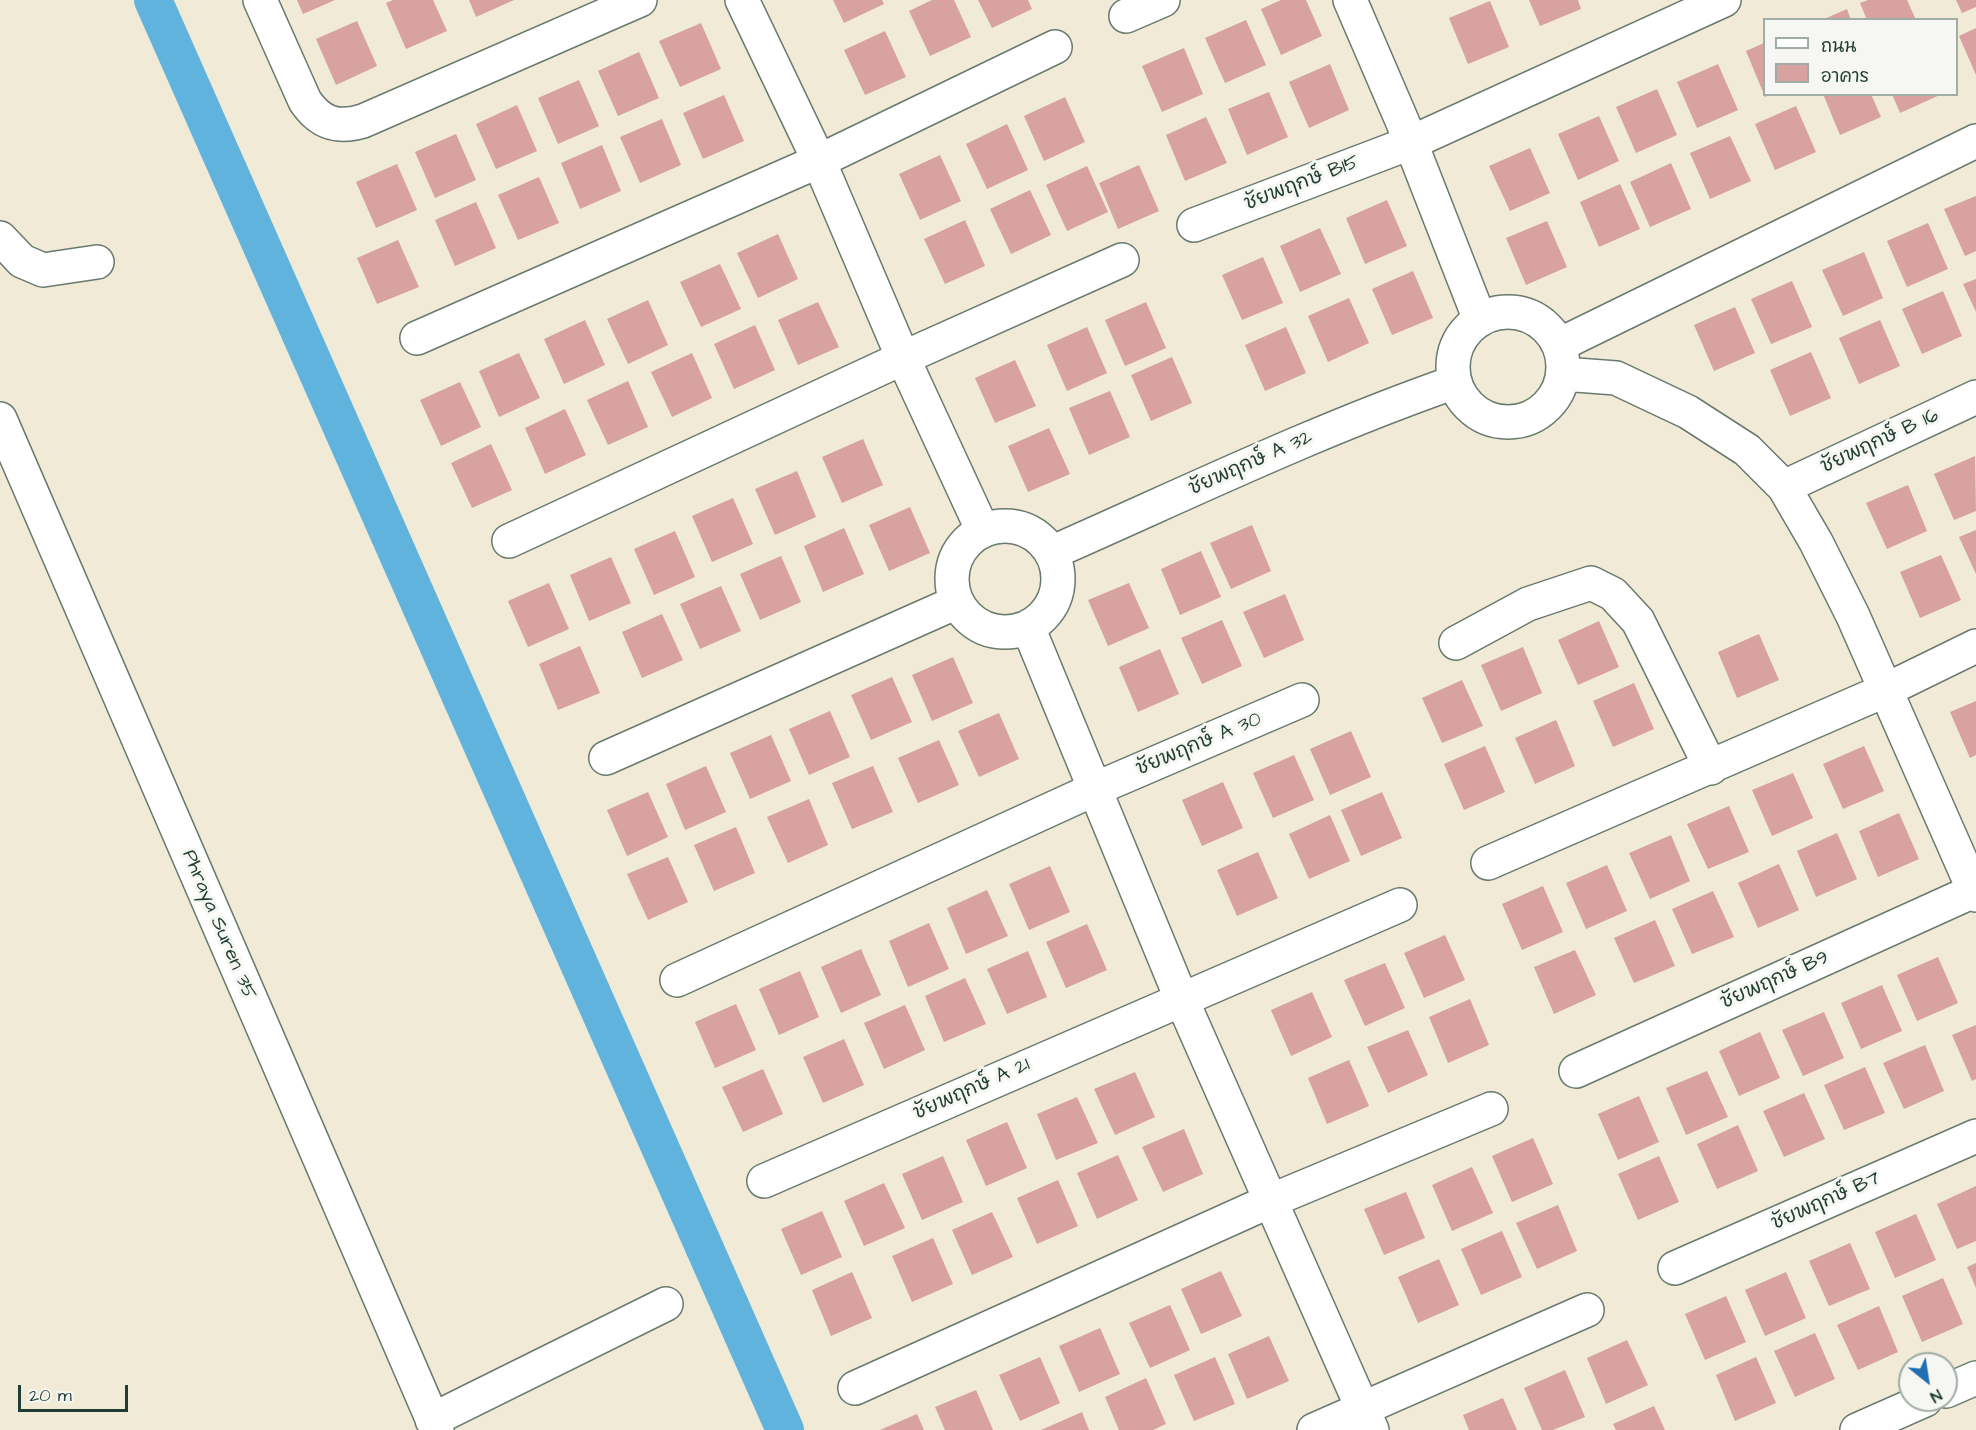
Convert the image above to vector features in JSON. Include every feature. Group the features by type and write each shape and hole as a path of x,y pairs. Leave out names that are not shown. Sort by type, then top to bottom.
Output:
{"street":[{"path":"260,0 305,101 313,113 323,121 351,125 640,0"},
{"path":"742,0 819,161 903,358 983,531"},
{"path":"1126,16 1163,0"},
{"path":"1350,0 1403,123 1480,320"},
{"name":"ชัยพฤกษ์ B15","path":"1194,225 1410,143 1724,0"},
{"path":"417,338 819,161 1055,47"},
{"path":"1561,359 1976,141"},
{"path":"0,238 22,261 43,270 97,262"},
{"path":"509,541 903,358 1122,260"},
{"path":"1516,312 1534,318 1549,330 1561,359 1557,392 1546,407 1530,418 1512,422 1493,421 1476,412 1462,399 1455,382 1454,358 1462,336 1480,320 1498,313 1516,312"},
{"path":"1561,359 1616,378 1688,412 1747,450 1784,487 1816,542 1853,616 1975,892"},
{"name":"ชัยพฤกษ์ A 32","path":"1051,553 1223,477 1273,452 1390,405 1455,382"},
{"name":"ชัยพฤกษ์ B 16","path":"1784,487 1976,397"},
{"name":"Phraya Suren 35","path":"0,419 434,1425"},
{"path":"998,527 1014,527 1029,532 1042,541 1051,553 1058,569 1058,586 1053,603 1043,617 1028,627 1013,632 996,632 980,626 967,616 957,602 953,586 953,570 959,554 969,541 983,531 998,527"},
{"path":"1456,643 1528,604 1591,583 1613,594 1638,621 1711,768"},
{"path":"606,758 957,602"},
{"path":"1028,627 1181,998 1367,1419"},
{"path":"1488,863 1711,768 1886,690 1976,646"},
{"name":"ชัยพฤกษ์ A 30","path":"676,980 1095,789 1302,700"},
{"name":"ชัยพฤกษ์ B9","path":"1576,1071 1975,892"},
{"name":"ชัยพฤกษ์ A 21","path":"764,1181 1181,998 1400,905"},
{"path":"855,1388 1270,1201 1491,1109"},
{"name":"ชัยพฤกษ์ B7","path":"1675,1268 1976,1136"},
{"path":"434,1425 666,1304"},
{"path":"1314,1430 1367,1419 1587,1310"},
{"path":"1958,1386 1976,1378"},
{"path":"1857,1430 1898,1412"}],"building":[{"path":"297,0 335,0 303,14"},
{"path":"393,0 433,0 447,31 406,49 386,3"},
{"path":"469,0 514,0 476,17"},
{"path":"833,0 882,0 884,4 844,23"},
{"path":"932,0 954,0 971,37 930,56 909,11"},
{"path":"978,0 1028,0 1032,9 992,28"},
{"path":"1281,0 1306,0 1322,36 1281,55 1261,9"},
{"path":"1529,0 1578,0 1581,9 1540,26"},
{"path":"1868,0 1907,0 1915,18 1866,18 1860,3"},
{"path":"1956,0 1976,0 1976,7 1962,13"},
{"path":"1490,1 1509,47 1468,64 1449,18"},
{"path":"1847,9 1850,18 1827,18"},
{"path":"1246,20 1266,65 1225,83 1205,38"},
{"path":"357,21 377,66 336,85 316,39"},
{"path":"701,23 721,69 680,87 659,41"},
{"path":"1976,28 1976,75 1959,36"},
{"path":"885,31 906,77 865,95 844,50"},
{"path":"1763,43 1763,92 1746,51"},
{"path":"1184,48 1203,94 1162,112 1142,66"},
{"path":"639,52 659,98 618,116 598,71"},
{"path":"1330,64 1349,110 1309,128 1289,82"},
{"path":"1718,64 1738,110 1697,128 1677,82"},
{"path":"579,80 599,126 558,144 538,98"},
{"path":"1657,89 1677,135 1636,153 1616,107"},
{"path":"1269,92 1288,137 1247,155 1228,109"},
{"path":"724,95 744,141 703,159 683,113"},
{"path":"1824,96 1872,96 1881,117 1840,135"},
{"path":"1893,96 1938,96 1900,113"},
{"path":"1065,97 1085,142 1044,161 1024,116"},
{"path":"517,105 537,151 496,169 476,124"},
{"path":"1796,106 1816,152 1775,170 1755,124"},
{"path":"1599,116 1619,161 1578,180 1558,134"},
{"path":"1206,117 1227,163 1185,181 1166,135"},
{"path":"662,119 681,165 640,183 620,137"},
{"path":"1007,124 1028,170 987,189 966,144"},
{"path":"456,134 476,180 435,198 415,152"},
{"path":"1730,136 1751,181 1710,199 1690,153"},
{"path":"602,145 621,191 580,209 561,163"},
{"path":"1530,148 1550,193 1510,211 1489,166"},
{"path":"940,155 961,201 920,220 899,174"},
{"path":"1671,163 1691,209 1650,227 1630,182"},
{"path":"397,164 417,210 376,228 356,182"},
{"path":"1139,165 1159,211 1118,229 1099,183"},
{"path":"1087,166 1108,212 1067,231 1046,185"},
{"path":"539,177 559,223 518,240 498,195"},
{"path":"1620,184 1640,229 1599,247 1580,202"},
{"path":"1030,190 1051,235 1011,254 990,209"},
{"path":"1976,196 1976,251 1965,256 1944,209"},
{"path":"1387,200 1407,246 1365,264 1346,218"},
{"path":"476,202 496,248 455,266 435,220"},
{"path":"965,220 985,266 945,284 924,239"},
{"path":"1547,221 1567,267 1526,285 1506,238"},
{"path":"1928,223 1948,269 1907,287 1887,241"},
{"path":"1320,228 1341,274 1300,292 1280,246"},
{"path":"778,234 798,279 758,298 737,253"},
{"path":"398,240 419,287 377,304 357,258"},
{"path":"1864,252 1883,298 1843,316 1822,270"},
{"path":"1263,257 1283,303 1242,320 1222,275"},
{"path":"720,264 741,309 701,327 680,282"},
{"path":"1413,271 1433,318 1392,335 1372,289"},
{"path":"1976,279 1976,312 1963,284"},
{"path":"1792,281 1812,327 1771,344 1751,299"},
{"path":"1943,291 1962,336 1922,354 1902,309"},
{"path":"1349,298 1369,343 1328,362 1308,316"},
{"path":"648,300 668,345 628,364 607,319"},
{"path":"818,302 839,347 798,365 778,320"},
{"path":"1146,302 1166,348 1125,366 1105,320"},
{"path":"1735,307 1755,353 1714,371 1694,325"},
{"path":"585,320 605,365 564,384 544,339"},
{"path":"1880,320 1900,366 1859,384 1839,338"},
{"path":"755,325 775,370 734,389 714,344"},
{"path":"1087,327 1107,373 1067,391 1047,345"},
{"path":"1286,327 1306,373 1265,391 1245,345"},
{"path":"1811,352 1831,398 1790,416 1770,370"},
{"path":"519,353 540,398 499,417 479,371"},
{"path":"692,353 712,398 672,417 651,372"},
{"path":"1172,357 1192,403 1151,421 1131,375"},
{"path":"1015,360 1036,406 995,423 975,378"},
{"path":"628,381 648,427 608,445 587,400"},
{"path":"460,382 481,427 441,446 420,400"},
{"path":"1110,391 1130,437 1089,455 1069,408"},
{"path":"565,409 586,455 545,474 525,428"},
{"path":"1049,428 1070,474 1028,492 1008,446"},
{"path":"863,439 883,485 842,503 822,457"},
{"path":"491,444 512,490 472,508 451,463"},
{"path":"1975,456 1976,511 1954,520 1934,474"},
{"path":"797,471 816,517 775,535 755,489"},
{"path":"1908,485 1927,531 1887,549 1866,503"},
{"path":"733,498 753,544 712,562 692,516"},
{"path":"910,507 930,553 889,571 869,525"},
{"path":"1252,525 1271,571 1231,589 1210,543"},
{"path":"844,528 864,574 823,592 804,546"},
{"path":"1976,530 1976,574 1959,537"},
{"path":"675,531 695,577 654,595 634,549"},
{"path":"1201,551 1221,597 1180,615 1161,569"},
{"path":"1941,555 1961,600 1920,618 1900,572"},
{"path":"781,556 801,602 760,620 740,574"},
{"path":"611,557 631,603 589,621 570,575"},
{"path":"549,583 569,629 528,647 508,601"},
{"path":"1129,583 1149,628 1108,646 1088,600"},
{"path":"721,586 741,631 700,649 680,604"},
{"path":"1285,594 1304,640 1264,658 1243,612"},
{"path":"662,614 683,660 642,678 622,632"},
{"path":"1222,620 1242,666 1202,684 1181,638"},
{"path":"1599,621 1619,667 1578,685 1558,640"},
{"path":"1759,634 1779,680 1737,698 1718,652"},
{"path":"580,646 600,693 558,710 539,664"},
{"path":"1523,647 1542,693 1501,711 1481,665"},
{"path":"1160,649 1179,694 1138,712 1119,667"},
{"path":"953,657 973,703 932,721 912,675"},
{"path":"892,677 912,722 871,740 851,695"},
{"path":"1462,680 1483,726 1442,743 1422,698"},
{"path":"1634,683 1654,729 1613,747 1593,701"},
{"path":"1976,701 1976,755 1970,758 1950,712"},
{"path":"830,711 850,757 809,775 789,729"},
{"path":"999,713 1019,759 979,777 958,731"},
{"path":"1556,720 1575,766 1535,784 1515,738"},
{"path":"1351,731 1371,777 1330,795 1310,749"},
{"path":"771,735 791,781 750,799 730,753"},
{"path":"939,740 959,785 918,803 898,758"},
{"path":"1485,746 1505,792 1464,810 1444,764"},
{"path":"1864,746 1884,791 1843,809 1823,764"},
{"path":"1294,755 1314,800 1273,818 1253,773"},
{"path":"706,766 726,812 685,830 666,784"},
{"path":"873,766 893,812 852,829 832,783"},
{"path":"1793,773 1813,818 1772,836 1752,790"},
{"path":"1223,782 1243,828 1202,846 1182,800"},
{"path":"648,792 668,837 627,856 607,810"},
{"path":"1382,792 1402,838 1361,856 1341,810"},
{"path":"809,799 828,845 788,863 767,817"},
{"path":"1729,806 1749,852 1708,869 1687,824"},
{"path":"1899,813 1919,859 1878,877 1859,831"},
{"path":"1330,815 1350,861 1309,879 1289,834"},
{"path":"736,827 755,873 714,891 694,845"},
{"path":"1837,833 1857,879 1816,897 1797,851"},
{"path":"1671,835 1690,881 1650,899 1629,853"},
{"path":"1258,852 1278,898 1237,916 1217,870"},
{"path":"668,857 688,902 648,920 627,874"},
{"path":"1779,864 1799,910 1758,928 1738,883"},
{"path":"1607,865 1627,911 1586,929 1566,883"},
{"path":"1050,866 1070,912 1029,930 1009,884"},
{"path":"1543,886 1563,932 1522,950 1502,904"},
{"path":"987,890 1008,936 966,954 947,908"},
{"path":"1713,891 1734,937 1692,954 1672,909"},
{"path":"1655,920 1675,966 1634,983 1614,938"},
{"path":"929,923 949,969 908,987 889,941"},
{"path":"1087,924 1107,970 1066,988 1046,942"},
{"path":"1445,935 1465,980 1424,998 1404,953"},
{"path":"861,949 881,995 841,1013 821,967"},
{"path":"1575,950 1596,995 1554,1014 1534,967"},
{"path":"1028,951 1047,997 1007,1014 987,969"},
{"path":"1938,957 1958,1003 1917,1021 1897,975"},
{"path":"1385,963 1405,1008 1365,1026 1344,980"},
{"path":"800,971 819,1017 779,1035 759,989"},
{"path":"965,978 986,1024 944,1042 925,996"},
{"path":"1882,985 1902,1031 1861,1049 1841,1003"},
{"path":"1312,992 1332,1037 1291,1056 1271,1010"},
{"path":"1470,999 1489,1045 1448,1063 1429,1017"},
{"path":"736,1004 756,1050 715,1068 695,1022"},
{"path":"905,1005 925,1050 884,1069 864,1023"},
{"path":"1824,1012 1844,1058 1803,1076 1782,1030"},
{"path":"1976,1025 1976,1079 1972,1081 1952,1035"},
{"path":"1408,1030 1428,1075 1388,1093 1367,1047"},
{"path":"1760,1032 1780,1078 1739,1096 1719,1051"},
{"path":"844,1039 864,1085 823,1103 803,1057"},
{"path":"1925,1045 1944,1091 1904,1109 1883,1063"},
{"path":"1349,1060 1369,1106 1327,1124 1308,1078"},
{"path":"1865,1067 1885,1113 1844,1130 1824,1085"},
{"path":"763,1069 783,1114 743,1132 722,1087"},
{"path":"1707,1071 1728,1117 1686,1135 1666,1088"},
{"path":"1135,1072 1155,1117 1115,1135 1094,1089"},
{"path":"1804,1093 1825,1139 1784,1157 1763,1111"},
{"path":"1639,1096 1659,1142 1618,1160 1598,1114"},
{"path":"1077,1097 1098,1143 1056,1160 1037,1114"},
{"path":"1007,1122 1027,1168 986,1186 966,1140"},
{"path":"1738,1125 1758,1171 1717,1189 1697,1144"},
{"path":"1184,1129 1203,1174 1163,1192 1142,1147"},
{"path":"1533,1138 1553,1184 1512,1202 1492,1156"},
{"path":"1118,1155 1138,1200 1097,1219 1077,1173"},
{"path":"943,1156 963,1202 922,1220 902,1174"},
{"path":"1659,1156 1679,1202 1638,1220 1618,1174"},
{"path":"1472,1167 1493,1213 1452,1231 1432,1185"},
{"path":"1058,1180 1078,1226 1037,1244 1017,1198"},
{"path":"884,1183 905,1228 864,1246 844,1201"},
{"path":"1976,1186 1976,1241 1957,1249 1937,1204"},
{"path":"1406,1192 1425,1238 1384,1255 1364,1209"},
{"path":"1558,1205 1577,1251 1537,1269 1516,1223"},
{"path":"822,1211 842,1257 801,1275 781,1229"},
{"path":"992,1212 1013,1257 972,1275 952,1230"},
{"path":"1916,1214 1936,1260 1895,1278 1875,1232"},
{"path":"1502,1231 1522,1277 1481,1295 1461,1249"},
{"path":"933,1238 953,1284 912,1302 892,1256"},
{"path":"1850,1243 1870,1289 1829,1306 1809,1261"},
{"path":"1439,1259 1459,1305 1418,1323 1398,1277"},
{"path":"1976,1263 1976,1288 1967,1267"},
{"path":"1221,1271 1242,1316 1201,1334 1181,1289"},
{"path":"852,1272 872,1318 831,1336 812,1290"},
{"path":"1786,1272 1806,1318 1765,1336 1745,1290"},
{"path":"1943,1278 1963,1324 1922,1342 1902,1296"},
{"path":"1726,1296 1746,1342 1705,1360 1685,1314"},
{"path":"1170,1305 1190,1350 1150,1368 1129,1323"},
{"path":"1879,1306 1898,1352 1858,1370 1837,1325"},
{"path":"1100,1328 1120,1374 1079,1392 1059,1346"},
{"path":"1815,1333 1835,1379 1795,1397 1774,1351"},
{"path":"1269,1336 1289,1381 1247,1399 1228,1354"},
{"path":"1627,1340 1648,1385 1606,1404 1587,1358"},
{"path":"1040,1357 1060,1403 1020,1421 999,1375"},
{"path":"1215,1357 1235,1404 1194,1421 1174,1375"},
{"path":"1756,1357 1776,1403 1735,1421 1716,1375"},
{"path":"1565,1370 1585,1417 1553,1430 1542,1430 1524,1388"},
{"path":"1146,1378 1166,1424 1153,1430 1119,1430 1105,1397"},
{"path":"976,1390 993,1430 945,1430 935,1407"},
{"path":"1503,1398 1517,1430 1469,1430 1463,1415"},
{"path":"1654,1406 1665,1430 1616,1430 1613,1424"},
{"path":"1082,1412 1089,1430 1041,1430"},
{"path":"917,1414 924,1430 880,1430"}],"waterway":[{"path":"153,0 785,1430"}]}
